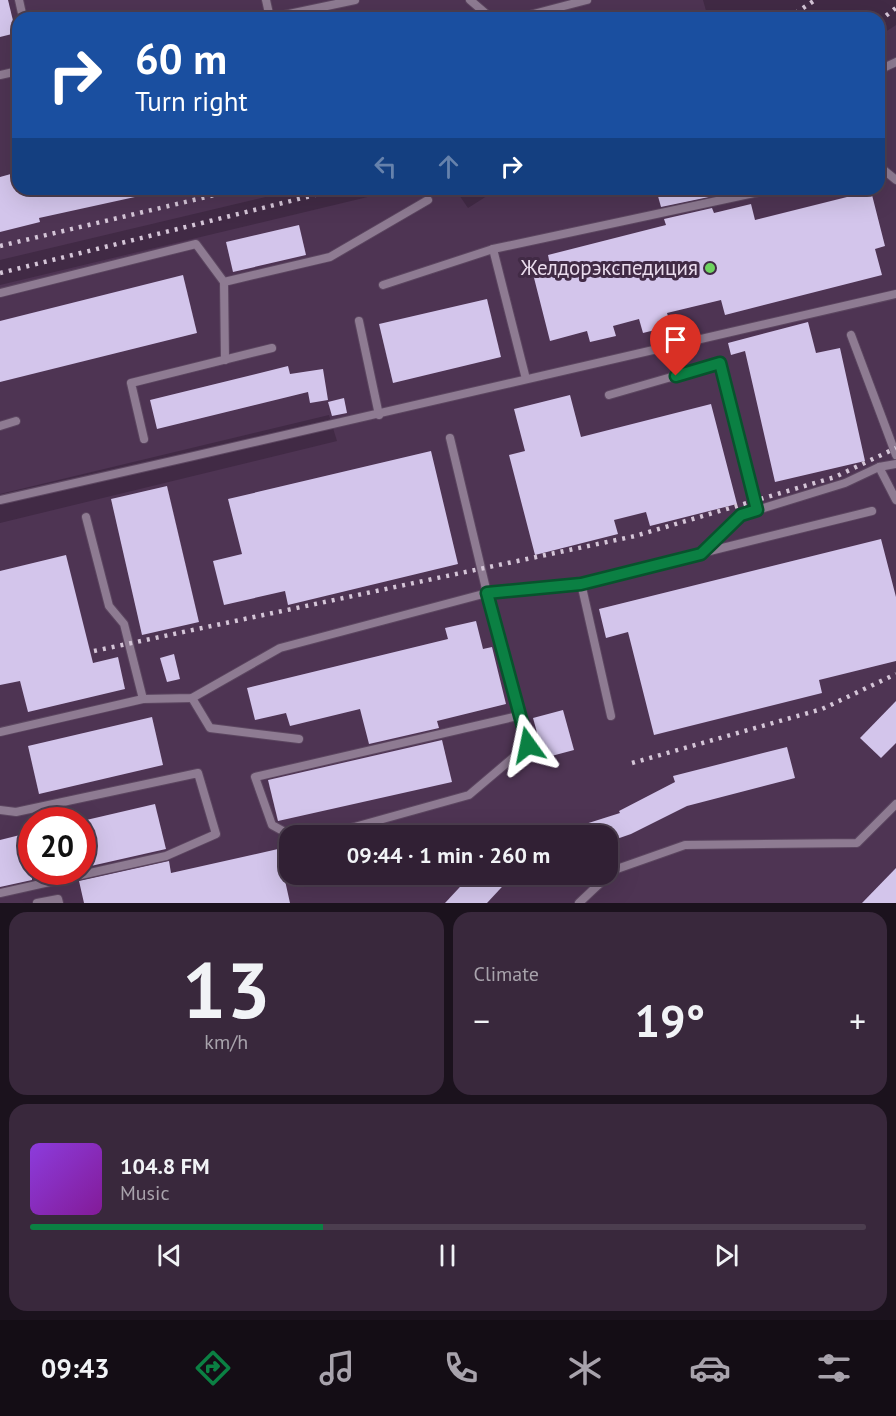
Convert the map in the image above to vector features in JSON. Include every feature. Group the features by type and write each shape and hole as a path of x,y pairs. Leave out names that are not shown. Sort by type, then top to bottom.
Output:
{"lane":[{"path":"298,12 355,0"},
{"path":"470,0 485,12"},
{"path":"550,12 587,0"},
{"path":"383,285 493,249 745,195"},
{"path":"224,282 330,257 428,200"},
{"path":"0,294 196,244 224,282 225,360"},
{"path":"493,249 526,379"},
{"path":"0,500 379,415 896,294"},
{"path":"359,321 379,415"},
{"path":"851,335 896,455"},
{"path":"144,439 131,383 272,348"},
{"path":"609,395 720,363 757,510"},
{"path":"0,426 16,422"},
{"path":"361,825 469,795 528,745 522,715 487,593 450,438"},
{"path":"701,554 741,515 845,483 879,467 896,464"},
{"path":"879,467 896,500"},
{"path":"0,732 143,699 192,698 280,648 487,593 581,584 872,512"},
{"path":"86,517 109,606 124,624 143,699"},
{"path":"581,584 611,717"},
{"path":"192,698 210,728 299,740"},
{"path":"279,829 272,825 255,777 522,715"},
{"path":"0,810 16,812 198,773 216,834 166,856 0,893"},
{"path":"579,903 615,870 685,845 856,843 896,804"},
{"path":"37,903 58,899 58,903"}],"shaded area":[{"path":"0,0 703,0 706,12 12,12 12,195 274,195 0,260"},
{"path":"896,25 896,903 0,903 0,523 337,441 329,415 0,494 0,285 376,195 459,195 468,208 489,195 885,195 885,32"}],"building":[{"path":"0,0 8,0 12,16 12,34 0,37"},
{"path":"12,174 12,195 144,195 39,218 40,222 0,232 0,177"},
{"path":"658,195 708,195 709,197 661,207"},
{"name":"Желдорэкспедиция","path":"855,195 872,195 885,246 875,249 882,275 725,315 721,300 667,313 671,326 643,333 639,319 613,326 616,336 590,342 587,331 550,341 532,270 550,265 548,255 666,225 664,219 712,208 714,213 751,204 755,220"},
{"path":"299,225 306,255 233,272 226,242"},
{"path":"183,275 197,333 0,382 0,321"},
{"path":"487,299 501,357 393,383 379,324"},
{"path":"808,322 816,353 840,348 865,461 775,482 745,351 731,355 728,343"},
{"path":"288,366 290,374 323,369 328,400 310,403 308,392 157,429 150,400"},
{"path":"570,395 581,437 711,404 737,504 650,526 646,512 614,520 618,534 535,555 509,455 525,451 514,409"},
{"path":"344,398 347,413 332,416 328,402"},
{"path":"431,451 458,564 288,605 285,591 224,605 213,561 242,554 228,499"},
{"path":"167,486 199,622 142,635 111,499"},
{"path":"881,539 896,597 896,661 819,680 822,693 654,735 628,632 606,638 599,609"},
{"path":"66,555 93,663 118,657 125,689 28,712 20,681 0,685 0,571"},
{"path":"476,621 483,649 492,647 506,704 437,721 439,728 369,744 360,709 290,726 286,713 255,720 247,688 448,639 445,628"},
{"path":"174,654 180,679 167,682 160,658"},
{"path":"896,701 896,743 881,758 860,738"},
{"path":"563,710 574,750 544,758 533,718"},
{"path":"152,717 163,765 39,794 28,746"},
{"path":"442,740 452,782 278,821 268,780"},
{"path":"787,747 795,778 687,806 618,839 618,825 582,825 620,813 619,811 675,782 673,776"},
{"path":"155,804 166,849 96,865 96,818"},
{"path":"18,836 18,883 0,887 0,840"},
{"path":"278,849 279,885 286,885 290,903 84,903 80,885 96,885 96,877 169,861 171,873"},
{"path":"896,868 896,903 862,903"},
{"path":"462,885 504,885 487,903 445,903"}],"railway":[{"path":"797,12 815,0"},
{"path":"885,16 896,8"},
{"path":"0,246 215,195"},
{"path":"0,273 315,195"},
{"path":"94,651 635,536 835,477 896,448"},
{"path":"632,763 822,709 896,674"}],"place":[{"name":"Желдорэкспедиция","path":"710,268"}],"route":[{"path":"528,745 522,715 487,593 581,584 701,554 741,515 757,510 720,363 676,376"}]}
